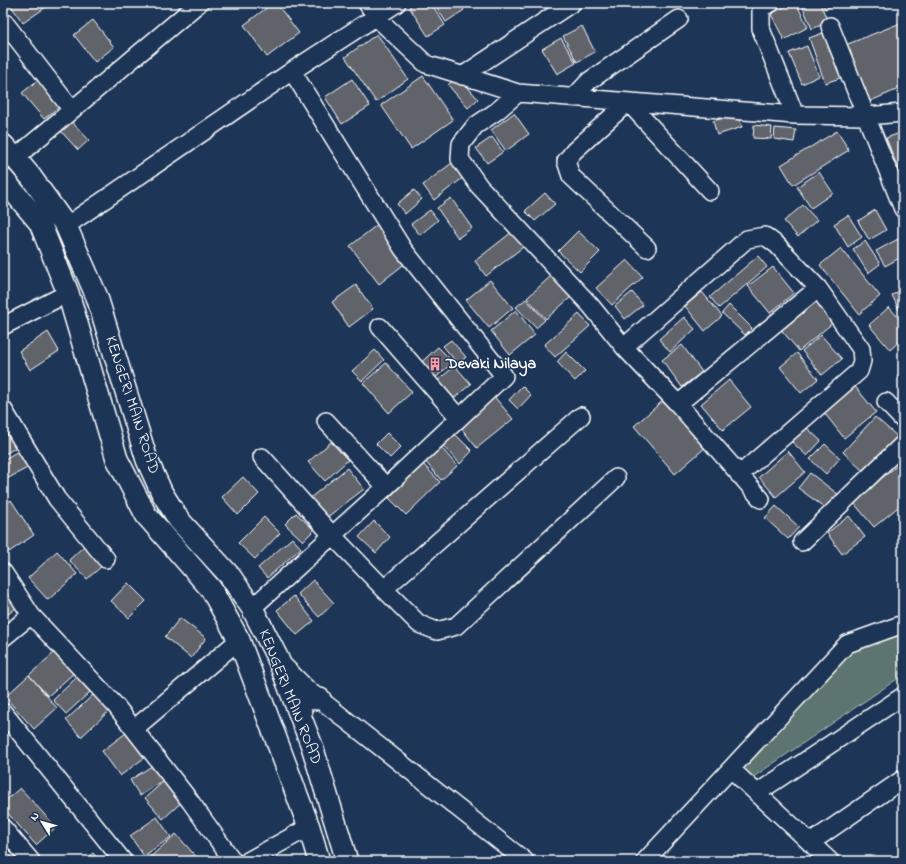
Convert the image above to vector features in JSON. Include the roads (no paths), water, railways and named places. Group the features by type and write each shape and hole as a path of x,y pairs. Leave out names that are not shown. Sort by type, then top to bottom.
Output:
{"main road":[{"name":"KENGERI MAIN ROAD","path":"9,151 51,204 66,226 97,297 147,460 162,493 179,520 230,576 252,608 278,659 312,746 347,861"},
{"name":"KENGERI MAIN ROAD","path":"3,179 40,223 68,293 117,459 146,515 211,589 239,640 309,827 319,861"},
{"path":"301,716 300,707 302,702 308,698 320,699"}],"street":[{"path":"9,151 72,110 198,3"},
{"path":"367,3 376,17 426,64 518,93 795,114 866,116 903,113"},
{"path":"66,226 292,71 397,3"},
{"path":"462,76 572,3"},
{"path":"771,3 761,8 760,29 795,114"},
{"path":"573,98 589,81 679,19"},
{"path":"4,23 72,110"},
{"path":"830,26 903,209"},
{"path":"252,608 386,487 504,376 403,250 292,71"},
{"path":"518,93 498,111 475,126 461,144 460,159 479,186 591,306 624,347 678,404 761,499"},
{"path":"628,102 710,191"},
{"path":"628,102 574,150 566,161 571,176 647,248"},
{"path":"624,347 748,239 765,236 777,245 818,288 861,349 862,361 859,371 740,475"},
{"path":"678,404 818,288"},
{"path":"3,326 68,293"},
{"path":"380,327 459,418"},
{"path":"886,402 903,420"},
{"path":"3,409 57,500 106,559"},
{"path":"384,589 581,416"},
{"path":"326,421 386,487"},
{"path":"802,542 903,444"},
{"path":"262,457 332,535 419,624 437,631 456,626 616,478"},
{"path":"3,572 30,615 116,706 190,801 233,861"},
{"path":"3,638 30,615"},
{"path":"646,861 847,644 903,624"},
{"path":"134,729 239,640"},
{"path":"278,659 308,690 525,861"},
{"path":"757,793 903,696"},
{"path":"3,712 123,861"},
{"path":"730,769 830,861"},
{"path":"810,843 903,779"},
{"path":"248,861 309,827"},
{"path":"3,828 31,861"}],"place":[{"name":"Devaki Nilaya","path":"435,364"}]}
